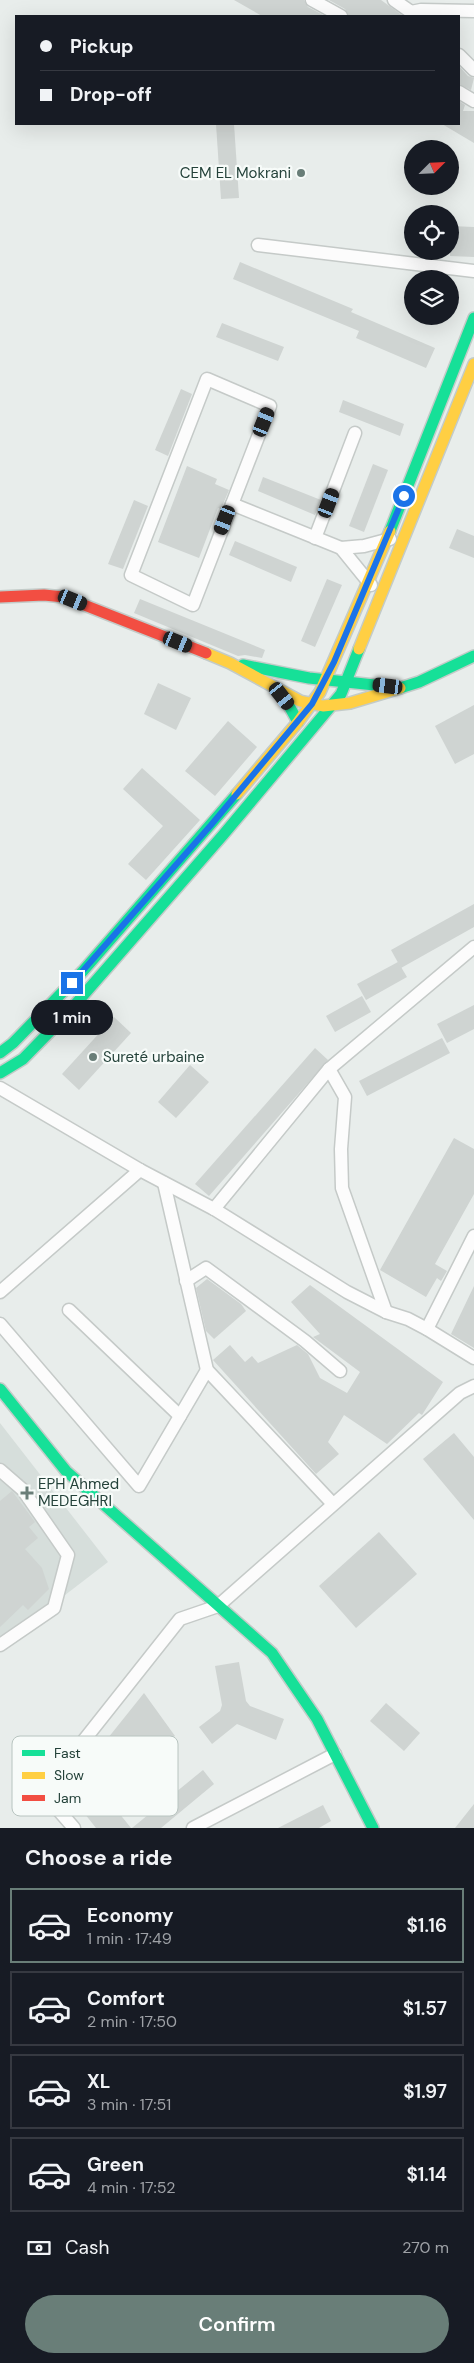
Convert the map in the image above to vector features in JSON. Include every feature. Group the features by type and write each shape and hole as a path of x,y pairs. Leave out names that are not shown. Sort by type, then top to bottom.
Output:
{"main road":[{"path":"0,1053 13,1043 83,971 211,825 312,704 326,679 386,540 474,318"},
{"path":"0,1073 23,1059 96,981 332,706 348,681 382,589 474,364"},
{"path":"0,597 44,594 73,600 230,663 275,689 312,704 332,706 401,688 439,674 474,656"},
{"path":"230,663 291,675 401,688"},
{"path":"275,689 288,704 298,722"},
{"path":"211,825 223,835"},
{"path":"83,971 96,981"},
{"path":"0,1389 66,1471 272,1653 317,1719 373,1828"}],"street":[{"path":"312,0 339,15"},
{"path":"394,0 417,10 474,11"},
{"path":"405,0 417,10"},
{"path":"460,56 474,70"},
{"path":"460,93 474,101"},
{"path":"258,245 474,271"},
{"path":"207,378 270,406 232,504 193,605 131,574 207,378"},
{"path":"316,538 355,433"},
{"path":"232,504 341,548 364,546 394,539 402,541"},
{"path":"341,548 368,582 374,587 382,589"},
{"path":"214,1209 329,1069 474,947"},
{"path":"329,1069 345,1097 342,1188 386,1312"},
{"path":"0,1088 140,1170 214,1209 347,1292 386,1312 427,1328 474,1358"},
{"path":"0,1292 140,1170"},
{"path":"164,1183 207,1370 334,1504"},
{"path":"427,1328 474,1236"},
{"path":"186,1280 206,1268 304,1340 340,1370"},
{"path":"69,1310 180,1416"},
{"path":"0,1324 139,1486 207,1370"},
{"path":"88,1736 180,1620 218,1606 460,1393 474,1386"},
{"path":"0,1470 23,1490 68,1555 54,1608 0,1645"},
{"path":"193,1828 335,1754"},
{"path":"64,1816 74,1828"}],"shaded area":[{"name":"EPH Ahmed MEDEGHRI","path":"0,1423 108,1562 0,1645"}],"building":[{"path":"234,0 304,0 308,7 323,15 260,15"},
{"path":"329,0 381,0 402,15 348,15 345,9"},
{"path":"460,67 468,76 474,78 471,90 460,84"},
{"path":"460,102 465,105 463,111 474,111 474,143 444,125 460,125"},
{"path":"216,125 234,125 239,198 221,199"},
{"path":"459,226 474,227 474,257 459,256"},
{"path":"240,262 353,309 351,312 435,348 426,368 356,338 359,331 233,279"},
{"path":"222,323 284,347 278,361 216,337"},
{"path":"181,389 192,394 168,456 155,450"},
{"path":"343,400 404,424 400,436 339,412"},
{"path":"373,464 388,470 364,532 349,526"},
{"path":"187,466 217,479 215,484 229,490 221,509 218,508 199,558 158,542"},
{"path":"263,477 321,500 315,515 258,491"},
{"path":"134,500 148,506 123,569 108,564"},
{"path":"457,529 474,536 474,558 449,548"},
{"path":"235,541 297,567 291,582 229,555"},
{"path":"327,579 342,585 315,647 301,641"},
{"path":"140,599 265,650 262,658 245,655 238,656 134,613"},
{"path":"158,683 191,698 176,730 144,714"},
{"path":"474,705 474,754 455,764 435,726"},
{"path":"228,721 257,747 215,796 185,771"},
{"path":"142,768 200,820 146,880 128,864 163,826 123,789"},
{"path":"474,904 474,927 401,968 391,950"},
{"path":"398,962 407,977 366,1000 357,984"},
{"path":"362,996 371,1012 335,1032 326,1016"},
{"path":"474,1005 474,1029 447,1043 437,1024"},
{"path":"114,1017 131,1033 79,1090 62,1074"},
{"path":"442,1038 450,1053 367,1096 359,1081"},
{"path":"315,1048 328,1060 209,1196 195,1184"},
{"path":"190,1065 209,1082 176,1118 158,1102"},
{"path":"454,1138 474,1149 474,1194 435,1264 447,1271 441,1281 437,1278 426,1297 380,1270"},
{"path":"207,1279 241,1304 246,1311 214,1339 206,1331 196,1288"},
{"path":"310,1285 443,1382 422,1415 419,1413 387,1444 344,1415 328,1442 339,1454 316,1474 213,1360 230,1345 245,1362 252,1356 258,1363 297,1345 308,1354 320,1378 347,1393 360,1372 313,1337 320,1334 291,1302"},
{"path":"474,1286 474,1348 451,1334"},
{"path":"454,1433 474,1457 474,1520 423,1459"},
{"path":"12,1491 35,1522 29,1527 38,1538 25,1549 42,1568 49,1589 28,1610 23,1605 0,1627 0,1501"},
{"path":"379,1532 417,1574 356,1628 319,1586"},
{"path":"239,1662 246,1701 250,1706 284,1719 276,1740 237,1724 212,1744 199,1727 220,1711 222,1705 215,1666"},
{"path":"144,1693 175,1736 110,1736"},
{"path":"386,1703 420,1733 404,1751 370,1721"},
{"path":"203,1770 214,1784 178,1814 178,1790"},
{"path":"474,1804 474,1828 455,1828"},
{"path":"323,1805 331,1821 319,1828 278,1828"},
{"path":"87,1816 121,1816 131,1828 96,1828"},
{"path":"147,1816 175,1816 161,1828 132,1828"}],"traffic: fast":[{"path":"390,531 474,318"},
{"path":"0,1073 23,1059 66,1015 223,835 341,694 359,649"},
{"path":"400,688 419,682 474,656"},
{"path":"243,665 309,678 393,687"},
{"path":"275,689 288,704 298,722"},
{"path":"0,1053 13,1043 83,971 237,794"},
{"path":"0,1389 66,1471 272,1653 317,1719 373,1828"}],"traffic: slow":[{"path":"359,649 474,364"},
{"path":"237,794 298,722 320,692 390,531"},
{"path":"206,653 230,663 300,701 323,706 350,703 400,688"}],"traffic: jam":[{"path":"0,597 44,595 64,597 206,653"}],"place":[{"name":"CEM EL Mokrani","path":"301,173"},
{"name":"Sureté urbaine","path":"93,1057"},
{"name":"EPH Ahmed MEDEGHRI","path":"27,1493"}],"route":[{"path":"72,983 211,825 312,704 320,692 334,662 404,496"}]}
